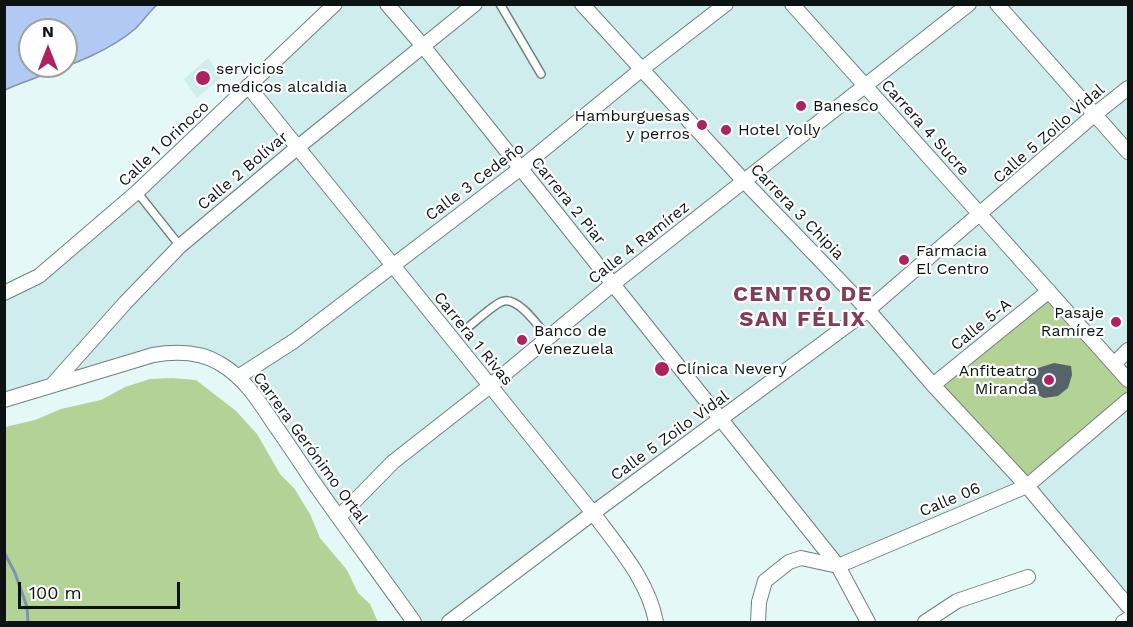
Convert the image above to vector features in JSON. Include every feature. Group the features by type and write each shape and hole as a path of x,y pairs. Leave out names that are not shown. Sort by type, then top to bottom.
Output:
{"street":[{"name":"Calle 1 Orinoco","path":"4,293 39,276 137,192 335,4"},
{"name":"Carrera 2 Piar","path":"387,4 521,168 838,566 868,622"},
{"name":"Calle 2 Bolívar","path":"53,384 125,303 180,246 475,4"},
{"name":"Carrera 3 Chipia","path":"582,4 744,181 868,310 933,385 1027,486 1128,606"},
{"name":"Calle 3 Cedeño","path":"238,377 294,341 521,168 726,4"},
{"name":"Carrera 4 Sucre","path":"792,4 1128,380"},
{"name":"Calle 4 Ramírez","path":"339,517 393,462 490,386 613,284 969,4"},
{"path":"997,4 1128,152"},
{"name":"Carrera 1 Rivas","path":"248,86 593,513 635,569 654,610 656,622"},
{"name":"Calle 5 Zoilo Vidal","path":"449,622 868,310 1128,88"},
{"name":"Calle 5-A","path":"933,385 1049,291"},
{"path":"1114,364 1128,350"},
{"name":"Carrera Gerónimo Ortal","path":"4,400 153,355 176,352 210,358 238,377 252,391 414,622"},
{"name":"Calle 06","path":"838,566 1027,486 1128,400"},
{"path":"758,622 759,602 765,581 789,562 801,558 838,566"},
{"path":"925,622 957,601 1028,577"},
{"path":"1123,622 1128,619"}],"lane":[{"path":"500,4 541,74"},
{"path":"137,192 180,246"},
{"path":"466,329 502,301 512,301 519,304 548,338"}],"shaded area":[{"path":"335,5 1128,5 1128,606 1027,486 838,566 722,419 450,622 414,622 238,377 188,353 5,400 5,293 39,276"},
{"name":"servicios medicos alcaldia","path":"208,58 222,77 197,98 184,79"}],"green space":[{"path":"1049,296 1128,387 1128,396 1027,481 938,386"},
{"path":"150,379 196,380 236,411 257,434 280,474 294,488 310,514 320,538 347,570 358,593 370,604 378,622 5,622 5,427 35,420 61,409 101,400 125,387"}],"water":[{"path":"5,4 157,5 135,29 106,49 78,62 78,18 18,18 18,78 36,78 5,90"}],"building":[{"name":"Anfiteatro Miranda","path":"1054,363 1071,366 1072,375 1068,388 1058,396 1044,398 1024,386 1032,370"}],"waterway":[{"path":"4,552 15,573 27,607 28,622"}],"place":[{"name":"servicios medicos alcaldia","path":"203,78"},
{"name":"Banesco","path":"801,106"},
{"name":"Hamburguesas y perros","path":"702,125"},
{"name":"Hotel Yolly","path":"726,130"},
{"name":"Farmacia El Centro","path":"904,260"},
{"name":"Pasaje Ramírez","path":"1116,322"},
{"name":"Banco de Venezuela","path":"522,340"},
{"name":"Clínica Nevery","path":"662,369"},
{"name":"Anfiteatro Miranda","path":"1049,380"}],"district":[{"name":"CENTRO DE SAN FÉLIX","path":"803,308"}]}
